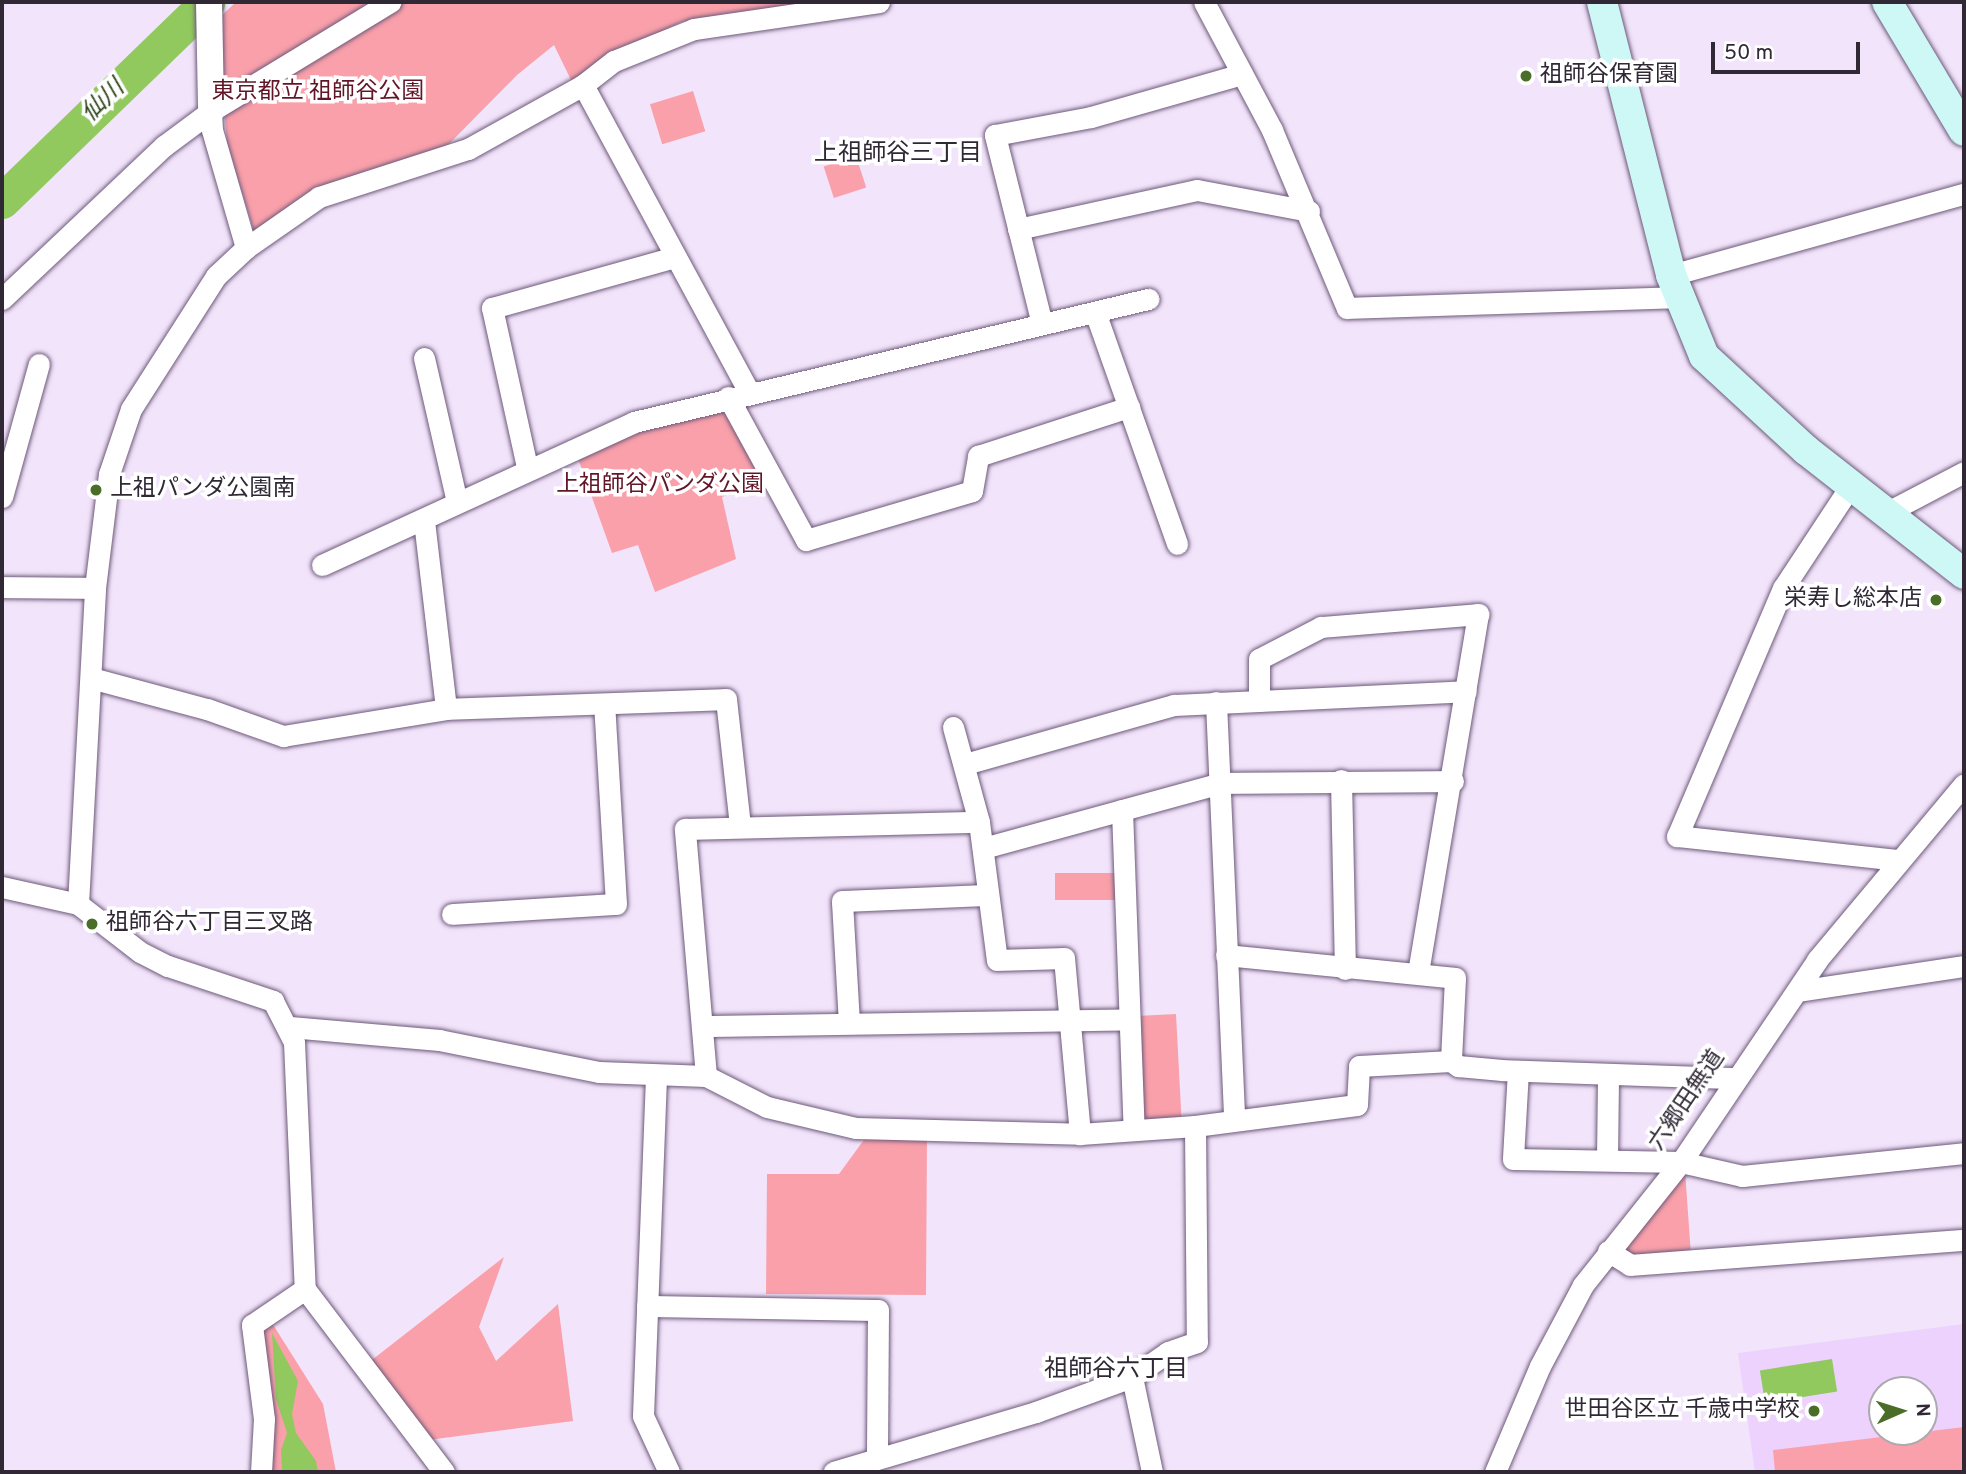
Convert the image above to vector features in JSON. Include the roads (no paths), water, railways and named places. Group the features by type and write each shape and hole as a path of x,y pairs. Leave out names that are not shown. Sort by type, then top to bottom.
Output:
{"main road":[{"path":"1602,2 1675,286 1695,340 1714,370 1964,575"},
{"path":"1887,2 1964,131"}],"street":[{"path":"209,2 212,130 246,248"},
{"path":"2,299 163,146 211,111 390,2"},
{"path":"78,904 95,588 103,505 131,409 216,276 246,248 319,197 468,149 583,85 614,61 694,29 879,2"},
{"path":"1204,2 1309,211 1347,308 1675,286 1964,194"},
{"path":"1042,324 995,135 1091,117 1242,74"},
{"path":"583,85 749,392"},
{"path":"1018,229 1198,191 1309,211"},
{"path":"527,467 492,308 675,257"},
{"path":"322,565 424,521 527,467 634,422 728,397 1148,299"},
{"path":"1095,312 1177,544"},
{"path":"424,358 457,502"},
{"path":"2,497 39,364"},
{"path":"728,397 806,540 972,491 978,456 1129,407"},
{"path":"1886,513 1964,472"},
{"path":"1851,485 1783,588 1677,836 1898,860"},
{"path":"424,521 446,709"},
{"path":"2,587 95,588"},
{"path":"1259,701 1259,659 1321,627 1478,614 1453,781 1419,973"},
{"path":"91,678 207,709 284,736 446,709 726,699 740,826"},
{"path":"965,764 1174,705 1466,691"},
{"path":"1216,702 1234,1120"},
{"path":"452,914 616,904 604,704"},
{"path":"953,727 979,822 997,960 1064,958 1080,1134"},
{"path":"1341,780 1345,969"},
{"path":"983,848 1221,783 1453,781"},
{"name":"六郷田無道","path":"1495,1472 1540,1366 1583,1285 1681,1161 1734,1078 1797,991 1898,860 1964,784"},
{"path":"1122,810 1134,1130"},
{"path":"706,1076 705,1026 685,829 979,822"},
{"path":"2,887 78,904 158,961 273,1001 290,1027 296,1064 305,1289 444,1472"},
{"path":"849,1023 842,901 988,895"},
{"path":"1226,955 1455,978 1451,1060"},
{"path":"1797,991 1964,966"},
{"path":"705,1026 1128,1019"},
{"path":"290,1027 439,1040 599,1072 656,1077 706,1076 767,1107 856,1128 1080,1134 1195,1126 1357,1105 1359,1066 1451,1060 1458,1066 1518,1071 1734,1078"},
{"path":"1518,1071 1513,1159 1681,1161 1742,1176 1964,1153"},
{"path":"1607,1160 1608,1074"},
{"path":"656,1077 643,1416 669,1472"},
{"path":"834,1472 1036,1412 1132,1377 1168,1352 1198,1342 1195,1126"},
{"path":"1608,1251 1630,1265 1964,1240"},
{"path":"261,1472 264,1419 252,1325 305,1289"},
{"path":"647,1306 878,1310 877,1458"},
{"path":"1132,1377 1152,1472"}],"waterway":[{"name":"仙川","path":"2,201 207,2"}],"place":[{"name":"祖師谷保育園","path":"1526,76"},
{"name":"上祖パンダ公園南","path":"96,490"},
{"name":"栄寿し総本店","path":"1936,600"},
{"name":"祖師谷六丁目三叉路","path":"92,924"},
{"name":"世田谷区立 千歳中学校","path":"1814,1411"}],"district":[{"name":"上祖師谷三丁目","path":"898,155"},
{"name":"祖師谷六丁目","path":"1116,1371"}],"park label":[{"name":"東京都立 祖師谷公園","path":"318,93"},
{"name":"上祖師谷パンダ公園","path":"660,486"}]}
